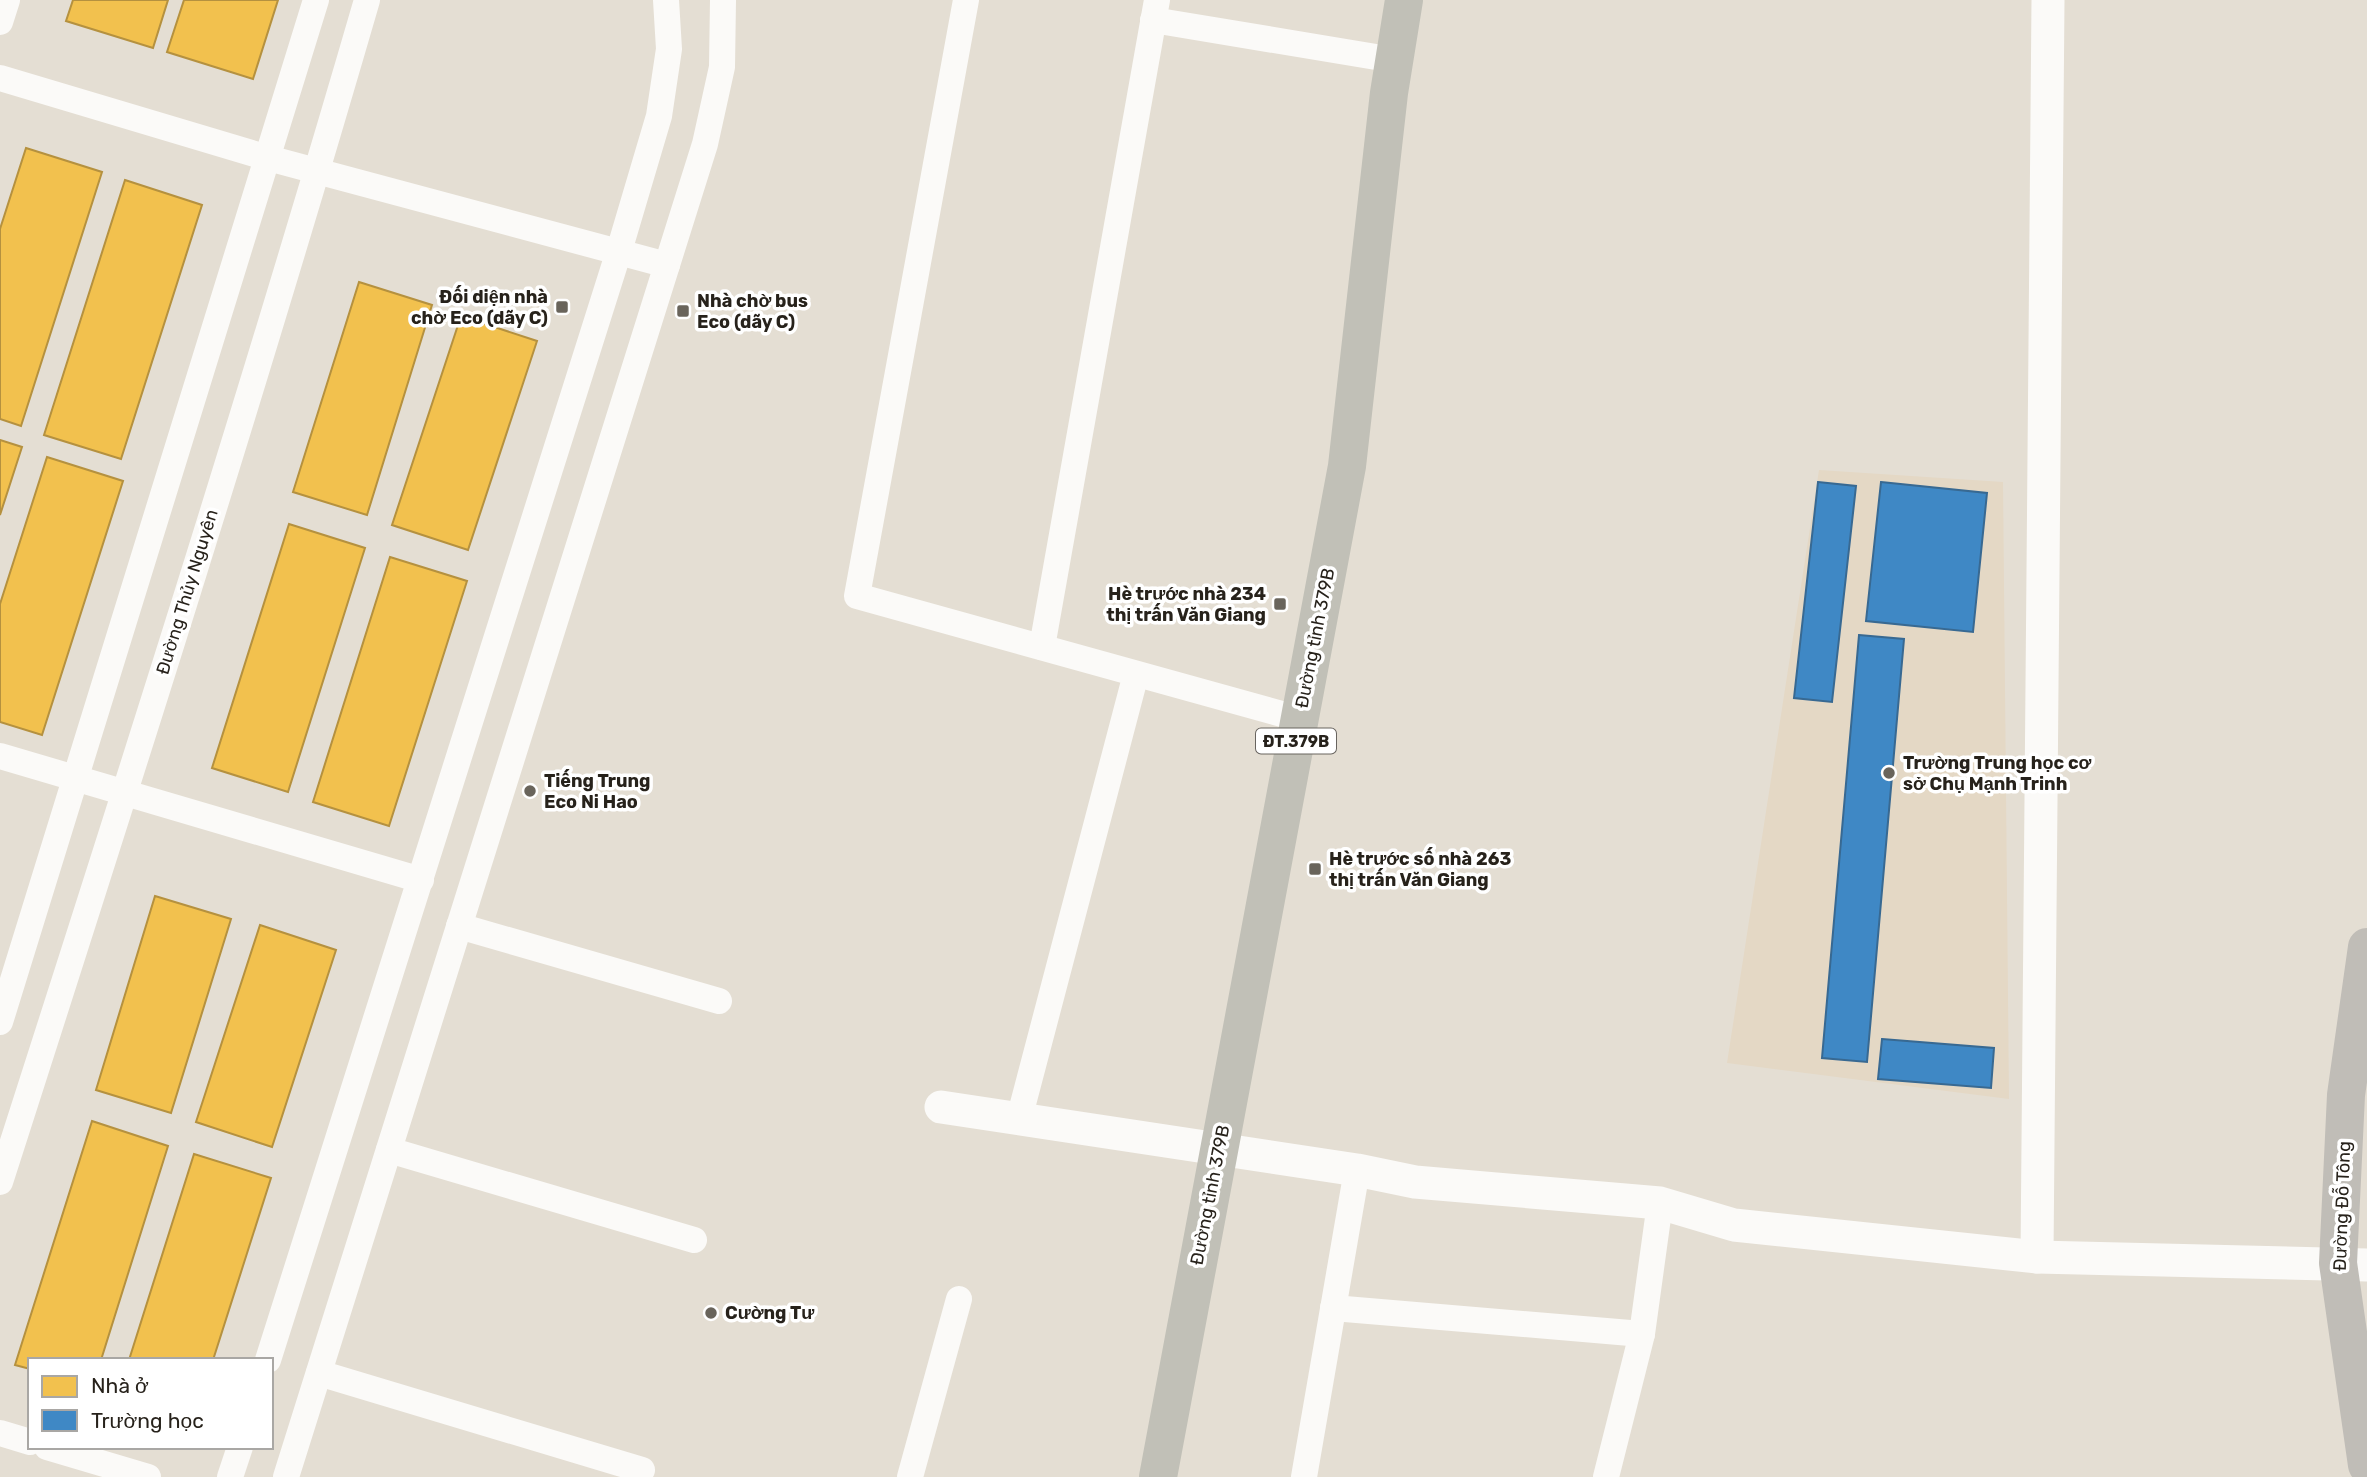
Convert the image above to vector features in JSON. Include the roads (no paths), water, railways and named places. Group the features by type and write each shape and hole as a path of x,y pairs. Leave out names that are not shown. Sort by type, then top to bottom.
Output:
{"main road":[{"name":"Đường tỉnh 379B","path":"1158,1477 1347,466 1394,60 1404,0"},
{"name":"Đường Đỗ Tông","path":"2367,947 2346,1095 2352,1264 2367,1465"}],"street":[{"path":"0,22 7,0"},
{"path":"0,1022 316,0"},
{"name":"Đường Thủy Nguyên","path":"0,1182 125,792 317,171 366,0"},
{"path":"269,1358 620,251 659,116 669,49 666,0"},
{"path":"286,1477 705,144 722,67 723,0"},
{"path":"966,0 857,596 1300,719"},
{"path":"2037,1257 2048,0"},
{"path":"1042,647 1155,10 1394,60"},
{"path":"0,78 268,158 667,265"},
{"path":"1019,1119 1136,674"},
{"path":"0,756 421,880"},
{"path":"459,926 719,1001"},
{"path":"941,1107 1357,1170 1416,1182 1660,1203 1734,1225 2037,1257 2352,1264"},
{"path":"389,1150 694,1240"},
{"path":"1304,1477 1357,1170"},
{"path":"1606,1477 1642,1334 1660,1203"},
{"path":"910,1477 959,1299"},
{"path":"1333,1308 1642,1334"},
{"path":"319,1373 642,1471"},
{"path":"0,1433 28,1441"},
{"path":"54,1449 148,1477"},
{"path":"230,1477 239,1449"}],"place":[{"name":"Đối diện nhà chờ Eco (dãy C)","path":"562,307"},
{"name":"Nhà chờ bus Eco (dãy C)","path":"683,311"},
{"name":"Hè trước nhà 234 thị trấn Văn Giang","path":"1280,604"},
{"name":"Trường Trung học cơ sở Chụ Mạnh Trinh","path":"1889,773"},
{"name":"Tiếng Trung Eco Ni Hao","path":"530,791"},
{"name":"Hè trước số nhà 263 thị trấn Văn Giang","path":"1315,869"},
{"name":"Cường Tư","path":"711,1313"}]}
